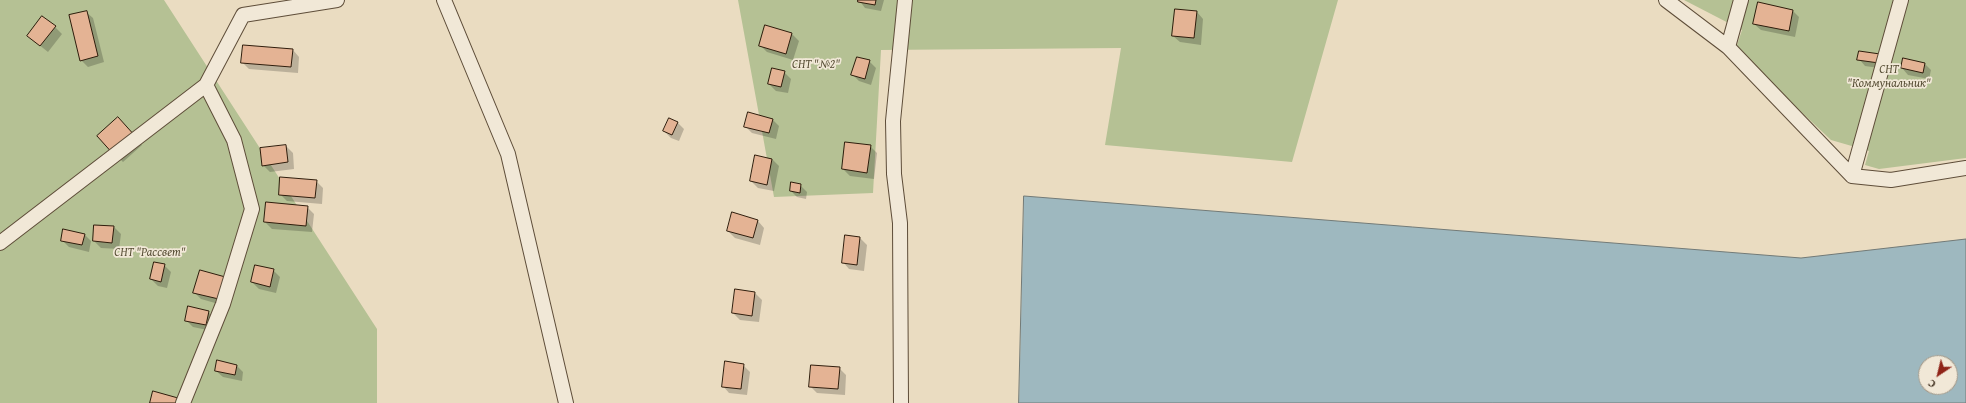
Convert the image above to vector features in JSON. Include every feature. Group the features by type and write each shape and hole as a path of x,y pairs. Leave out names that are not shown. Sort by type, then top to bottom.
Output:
{"lane":[{"path":"0,243 206,86 243,15 337,0"},
{"path":"444,0 508,154 566,403"},
{"path":"901,403 900,223 894,174 893,121 905,0"},
{"path":"1666,0 1728,47 1852,176 1891,180 1966,168"},
{"path":"1728,47 1741,0"},
{"path":"1852,176 1901,0"},
{"path":"183,403 223,304 252,209 234,140 206,86"}],"green space":[{"name":"СНТ \"Рассвет\"","path":"0,0 164,0 377,329 377,403 0,403"},
{"name":"СНТ \"№2\"","path":"738,0 1338,0 1292,162 1105,145 1121,48 881,50 873,193 774,197"},
{"name":"СНТ \"Коммунальник\"","path":"1684,0 1966,0 1966,158 1879,169 1865,165 1869,151 1831,140 1742,56 1737,45 1742,30"}],"water":[{"path":"1024,196 1801,258 1966,239 1966,403 1019,403"}],"building":[{"path":"858,0 876,0 875,5 858,2"},
{"path":"1758,2 1793,10 1789,31 1753,24"},
{"path":"1175,9 1197,11 1194,38 1172,36"},
{"path":"87,11 98,56 80,61 69,15"},
{"path":"42,16 56,26 40,46 27,36"},
{"path":"765,25 792,33 786,54 759,46"},
{"path":"243,45 293,49 291,67 241,63"},
{"path":"1859,51 1880,54 1879,63 1857,60"},
{"path":"857,57 870,60 865,79 851,75"},
{"path":"1903,58 1925,63 1923,73 1901,68"},
{"path":"772,68 785,71 781,87 768,84"},
{"path":"748,112 773,119 769,133 744,127"},
{"path":"118,117 136,137 115,156 97,136"},
{"path":"669,118 678,122 672,135 663,131"},
{"path":"845,142 871,145 867,173 842,169"},
{"path":"286,145 288,162 262,166 260,148"},
{"path":"755,155 772,159 767,185 750,181"},
{"path":"280,177 317,180 315,198 279,195"},
{"path":"791,182 801,184 800,193 790,191"},
{"path":"266,202 308,206 306,226 264,222"},
{"path":"732,212 758,220 753,238 727,231"},
{"path":"94,225 114,226 112,243 93,241"},
{"path":"63,229 85,234 82,245 61,241"},
{"path":"845,235 860,237 857,265 842,263"},
{"path":"154,262 165,264 161,282 150,279"},
{"path":"255,265 274,269 270,287 251,282"},
{"path":"200,270 229,278 223,300 193,293"},
{"path":"735,289 755,292 752,316 732,313"},
{"path":"188,306 209,311 206,325 185,321"},
{"path":"217,360 237,365 235,375 215,371"},
{"path":"725,361 744,364 741,389 722,387"},
{"path":"811,365 840,367 838,389 809,387"},
{"path":"153,391 178,398 177,403 150,403"}]}
